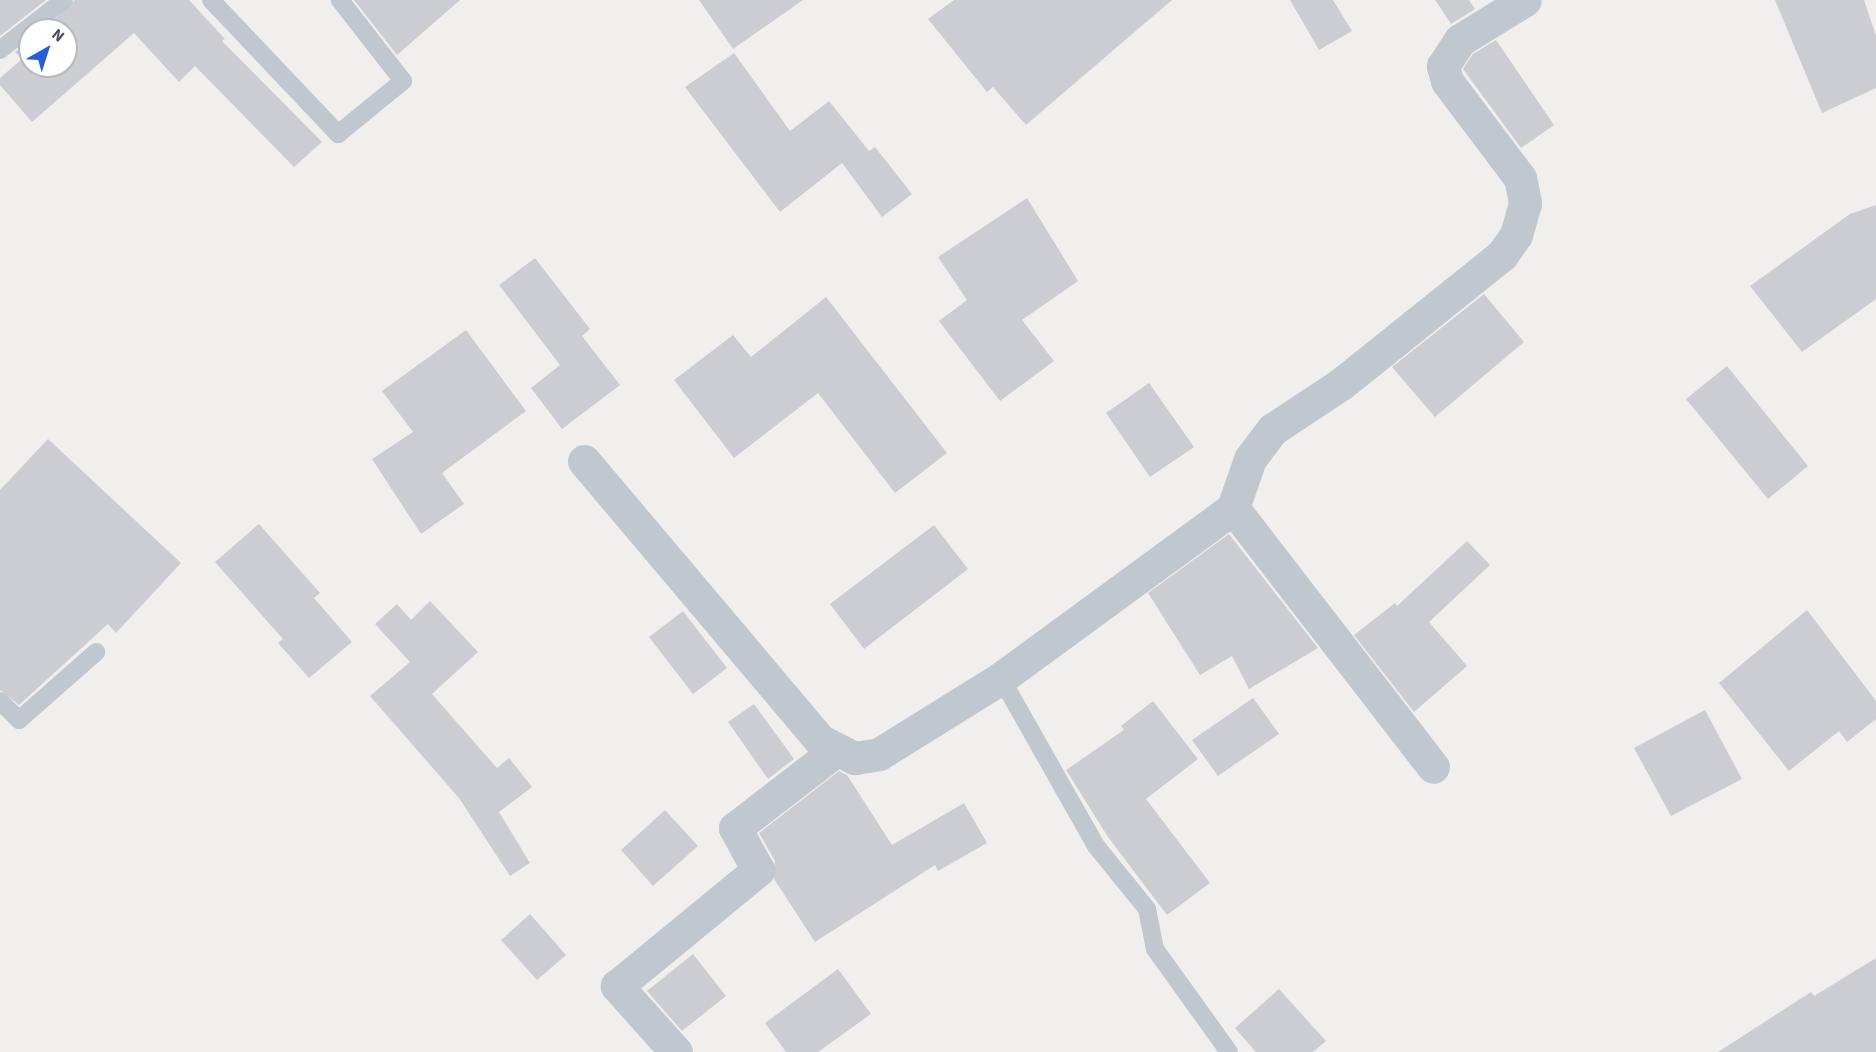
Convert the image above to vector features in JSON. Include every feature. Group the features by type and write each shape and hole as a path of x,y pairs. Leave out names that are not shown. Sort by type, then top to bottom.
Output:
{"street":[{"path":"584,461 821,741 835,751 855,758 879,754 1001,678 1233,508 1250,459 1273,429 1341,384 1502,255 1516,235 1525,203 1520,178 1447,81 1443,66 1460,40 1526,0"},
{"path":"1233,508 1433,767"},
{"path":"676,1052 617,986 758,870 735,828 835,751"}],"lane":[{"path":"0,50 64,0"},
{"path":"211,0 339,134 404,81 340,0"},
{"path":"0,701 19,720 96,652"},
{"path":"1001,678 1096,846 1147,909 1155,949 1229,1052"}],"building":[{"path":"0,0 46,0 23,18 18,18 18,22 0,36"},
{"path":"75,0 189,0 225,39 222,41 322,142 294,167 195,66 179,82 134,33 32,122 0,85 0,78 18,62 18,78 78,78 78,18 56,18"},
{"path":"354,0 460,0 397,55"},
{"path":"699,0 803,0 733,49"},
{"path":"954,0 1172,0 1026,125 993,87 987,92 928,19"},
{"path":"1290,0 1333,0 1352,31 1319,50"},
{"path":"1435,0 1469,0 1475,9 1451,24"},
{"path":"1775,0 1864,0 1876,36 1876,88 1822,113"},
{"path":"1496,40 1554,125 1521,148 1463,69 1473,54"},
{"path":"734,53 790,131 829,101 869,151 875,147 912,194 882,217 842,163 780,212 685,87"},
{"path":"1027,198 1078,281 1022,320 1054,361 1000,401 939,321 967,300 938,257"},
{"path":"1876,205 1876,299 1802,352 1750,286 1850,214"},
{"path":"535,258 590,329 582,336 620,385 562,429 531,388 560,365 499,285"},
{"path":"1484,294 1524,342 1435,417 1392,367"},
{"path":"826,297 947,453 895,493 818,393 734,458 674,380 733,335 751,357"},
{"path":"466,330 526,411 442,473 464,504 421,534 372,459 413,432 382,391"},
{"path":"1727,366 1808,466 1768,499 1686,399"},
{"path":"1149,383 1194,447 1150,477 1106,413"},
{"path":"48,439 181,563 116,633 108,624 19,705 0,690 0,490"},
{"path":"259,524 320,593 314,598 352,642 309,678 278,643 283,639 215,562"},
{"path":"934,525 968,569 864,649 830,604"},
{"path":"1229,534 1318,648 1249,689 1232,656 1200,675 1148,593"},
{"path":"1467,541 1490,565 1429,622 1467,666 1414,712 1354,635 1395,603 1397,606"},
{"path":"430,601 478,652 432,694 497,768 509,758 532,787 499,812 530,863 510,876 459,798 370,696 410,662 375,624 397,604 411,620"},
{"path":"1807,610 1876,701 1876,719 1847,742 1839,731 1789,771 1719,683"},
{"path":"683,611 727,668 693,694 649,637"},
{"path":"1253,698 1279,734 1218,776 1192,740"},
{"path":"1153,701 1198,759 1146,799 1210,883 1167,915 1108,837 1066,770 1124,730 1121,726"},
{"path":"754,704 794,759 768,779 728,722"},
{"path":"1705,710 1742,779 1671,816 1634,748"},
{"path":"839,771 847,775 892,845 964,803 987,843 938,871 935,865 815,942 774,879 775,861 759,833"},
{"path":"665,810 698,846 653,886 621,850"},
{"path":"530,914 566,955 537,980 501,940"},
{"path":"693,954 726,996 682,1031 647,991"},
{"path":"1876,958 1876,1052 1718,1052 1811,992 1814,996"},
{"path":"838,969 871,1014 818,1052 786,1052 765,1023"},
{"path":"1279,989 1326,1041 1313,1052 1256,1052 1235,1028"}]}
